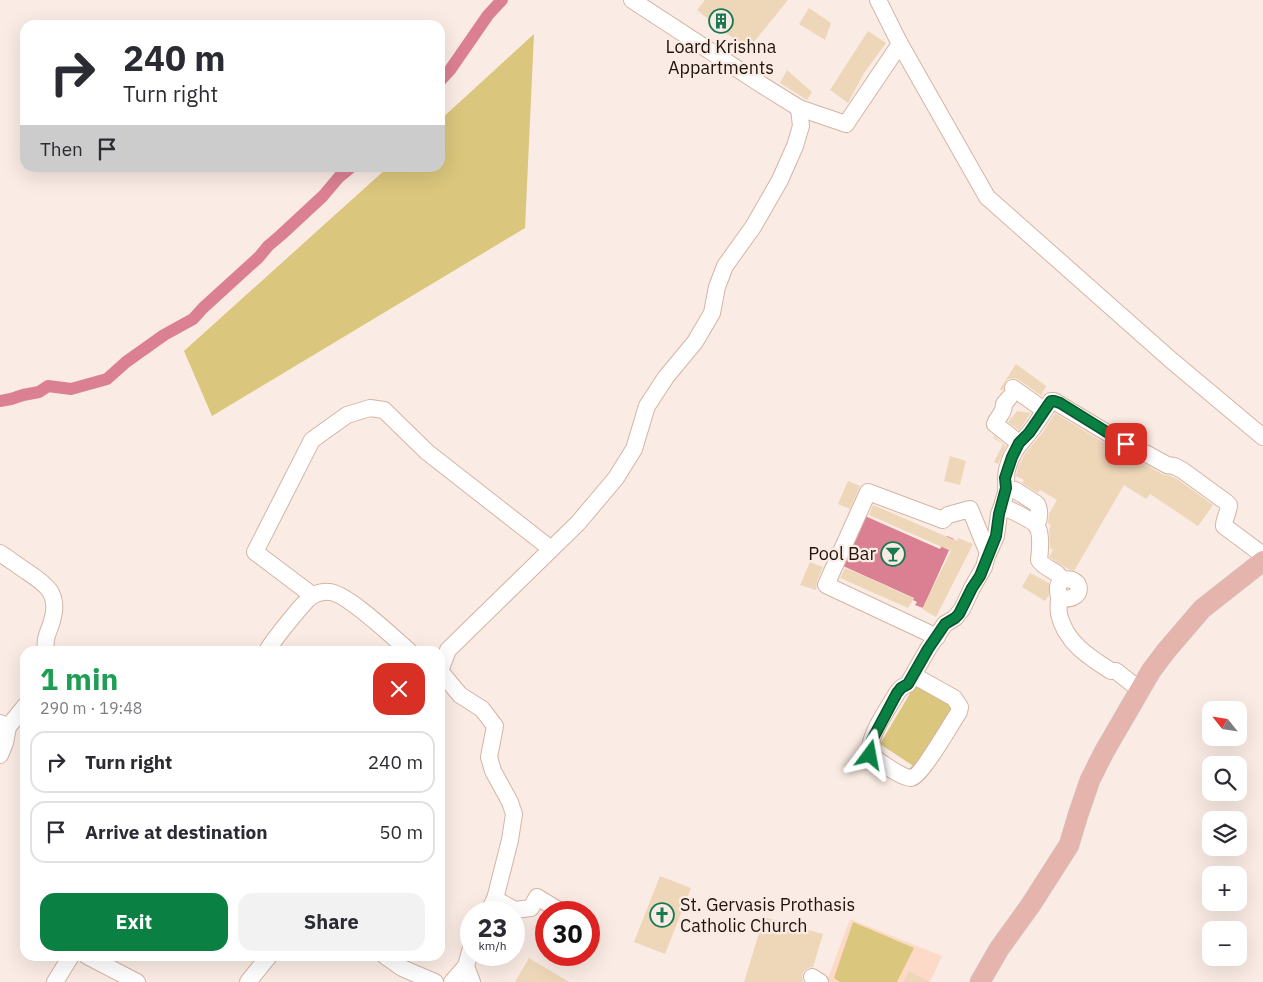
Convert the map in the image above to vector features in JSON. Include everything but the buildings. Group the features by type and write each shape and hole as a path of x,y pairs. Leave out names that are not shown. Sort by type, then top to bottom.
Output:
{"main road":[{"path":"980,982 999,948 1030,906 1069,845 1090,780 1151,671 1202,609 1263,561"}],"street":[{"path":"632,0 762,86 799,108 846,124 900,44"},
{"path":"878,0 900,44 986,197 1171,360 1263,437"},
{"path":"445,658 448,650 578,523 616,478 634,449 647,406 654,393 695,342 712,313 717,287 726,266 753,227 780,180 800,126 799,108"},
{"path":"1019,443 995,424 1004,411 1004,404 1011,393 1044,410"},
{"path":"913,675 954,698 960,707 959,712 927,762 914,778 909,778 870,755 872,740 897,693 908,684 913,675 945,624 959,614 984,567 996,536 999,514 1006,488 1005,478 1012,457 1019,443 1029,433 1051,401 1054,401 1139,452 1147,454 1166,465 1182,470 1229,505 1224,526 1263,555"},
{"path":"312,595 255,552 312,440 347,415 370,408 384,410 426,452 551,549"},
{"path":"937,637 826,585 868,492 943,520 948,515 970,509 988,553"},
{"path":"1004,499 1036,525 1039,532 1039,560 1041,564 1060,576 1062,580 1057,587 1059,614 1063,626 1075,644 1084,653 1111,671 1116,671 1140,690"},
{"path":"0,553 45,583 53,595 53,620 46,636 46,646"},
{"path":"271,646 312,595 329,592 341,596 403,646"},
{"path":"445,677 460,695 482,709 495,726 489,757 493,771 510,802 514,814 510,840 492,901"},
{"path":"0,755 5,742 4,725 20,711"},
{"path":"525,909 531,908 537,897 544,901"},
{"path":"55,982 68,961"},
{"path":"97,961 137,982"},
{"path":"248,982 265,961"},
{"path":"392,961 402,968 435,982"},
{"path":"452,982 467,978"}],"shaded area":[{"path":"534,34 525,228 212,416 184,351 383,172 445,172 445,115"},
{"path":"865,516 940,549 947,536 954,539 923,608 915,605 917,602 913,600 914,598 843,566"},
{"path":"915,685 953,707 915,767 880,744"},
{"path":"850,919 942,956 930,982 827,981"},
{"path":"853,922 914,948 897,982 840,982 834,978"}],"waterway":[{"path":"445,76 488,15 502,0"},
{"path":"0,401 39,392 48,386 71,389 107,379 126,362 164,335 193,319 323,196 345,172"}],"place":[{"name":"Loard Krishna Appartments","path":"721,21"},
{"name":"Pool Bar","path":"893,554"},
{"name":"St. Gervasis Prothasis Catholic Church","path":"662,915"}],"route":[{"path":"870,755 870,744 886,711 901,688 908,684 945,624 959,614 984,567 996,536 999,514 1006,488 1005,478 1012,457 1019,443 1029,433 1051,401 1060,403 1126,444"}]}
